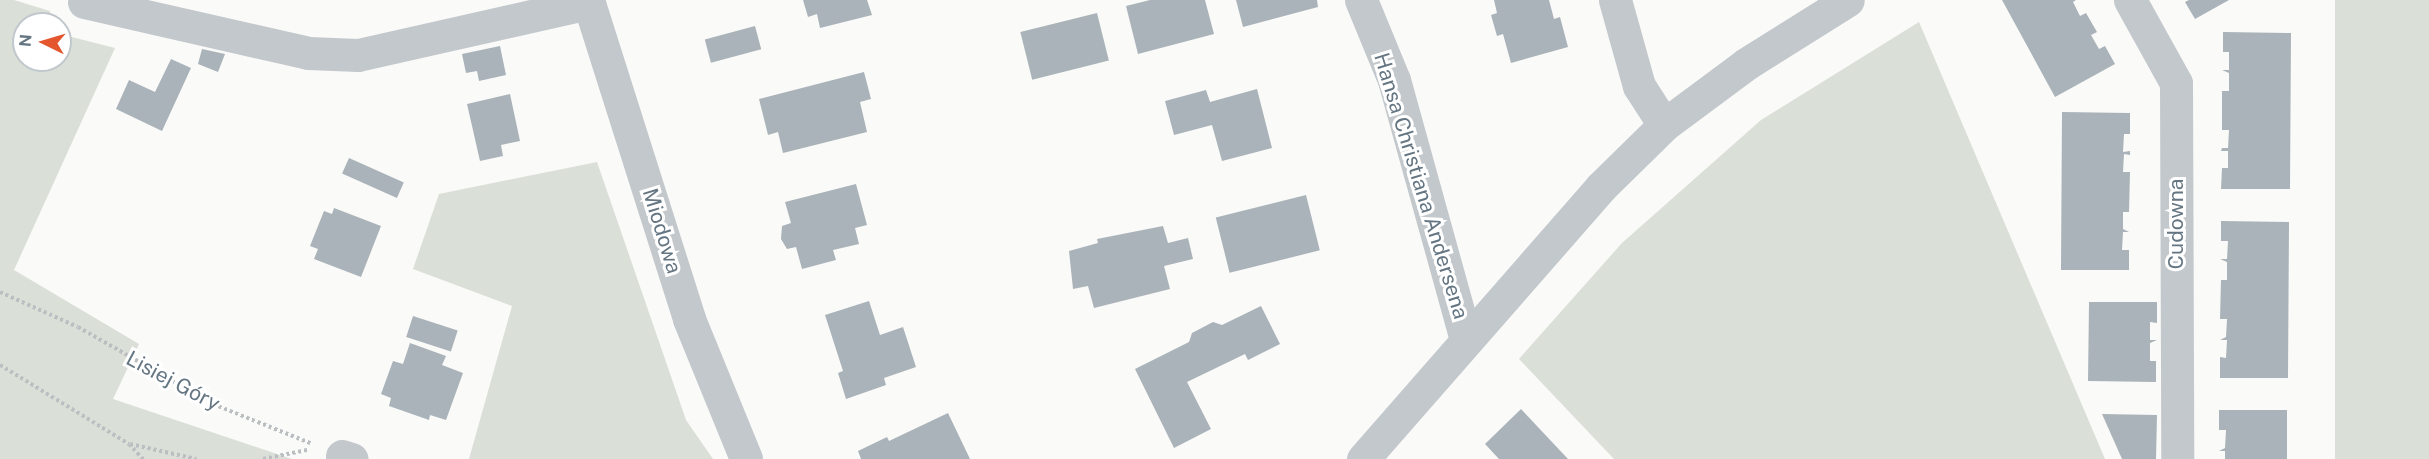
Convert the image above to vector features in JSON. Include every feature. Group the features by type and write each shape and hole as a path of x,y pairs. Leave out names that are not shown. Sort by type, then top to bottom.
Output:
{"street":[{"name":"Hansa Christiana Andersena","path":"1361,0 1394,81 1466,339"},
{"path":"1615,0 1639,86 1664,125"},
{"name":"Hansa Christiana Andersena","path":"1363,459 1600,188 1664,125 1746,64 1848,0"},
{"name":"Cudowna","path":"2130,0 2176,83 2176,459"},
{"path":"84,2 308,54 358,55 589,1"},
{"name":"Miodowa","path":"589,1 689,319 746,459"}],"path":[{"name":"Lisiej Góry","path":"0,292 78,327 213,404 338,454"},
{"path":"0,365 129,444 144,459"},
{"path":"129,444 196,459"},
{"path":"263,459 338,454"}],"shaded area":[{"path":"0,0 14,0 50,11 12,12 12,72 72,72 72,37 115,48 14,270 139,344 113,399 292,459 0,459"},
{"path":"2335,0 2429,0 2429,459 2335,459"},
{"path":"1919,22 2105,459 1614,459 1519,359 1622,243 1761,120"},
{"path":"597,162 686,420 713,459 469,459 512,306 413,269 439,194"}],"building":[{"path":"803,0 867,0 872,15 820,28 817,14 808,17"},
{"path":"1150,0 1205,0 1214,34 1138,54 1126,6"},
{"path":"1236,0 1317,0 1318,7 1243,27"},
{"path":"1494,0 1549,0 1554,19 1560,17 1568,47 1511,63 1503,34 1497,36 1491,15 1497,13"},
{"path":"2002,0 2076,0 2073,2 2080,16 2086,13 2097,32 2091,35 2099,49 2105,46 2115,64 2055,97"},
{"path":"2189,0 2229,0 2195,19 2185,2"},
{"path":"1097,13 1109,61 1032,80 1020,32"},
{"path":"755,26 761,49 711,63 705,39"},
{"path":"2223,32 2291,33 2290,189 2221,189 2222,168 2228,168 2228,151 2221,151 2222,148 2228,148 2229,130 2222,130 2222,91 2229,91 2229,73 2222,70 2229,70 2229,52 2223,52"},
{"path":"500,46 506,75 479,81 477,71 466,73 462,54"},
{"path":"202,49 225,54 218,72 198,64"},
{"path":"171,59 191,68 162,131 116,109 129,80 155,92"},
{"path":"864,72 871,99 860,102 867,132 783,153 778,132 768,135 759,99"},
{"path":"1257,89 1272,148 1222,161 1212,125 1174,135 1165,101 1206,90 1210,102"},
{"path":"510,94 520,141 501,145 503,156 480,161 467,104"},
{"path":"2062,112 2130,113 2130,134 2124,134 2123,152 2130,151 2130,155 2124,154 2123,172 2130,172 2129,212 2123,212 2123,229 2129,232 2123,232 2122,250 2129,250 2129,270 2061,270"},
{"path":"349,158 404,182 397,198 342,174"},
{"path":"856,184 867,225 855,228 859,244 833,250 836,260 802,269 796,247 787,249 781,239 782,226 791,223 785,202"},
{"path":"1306,195 1320,250 1230,273 1216,217"},
{"path":"334,208 381,226 361,277 314,259 318,249 310,246 324,211 332,214"},
{"path":"2221,221 2289,222 2288,378 2220,378 2220,357 2226,358 2227,340 2220,340 2226,337 2227,319 2220,319 2221,280 2227,280 2227,262 2220,259 2227,259 2228,241 2221,241"},
{"path":"1163,226 1168,243 1188,238 1193,259 1164,266 1170,289 1094,308 1088,286 1073,289 1069,251 1098,243 1097,239"},
{"path":"869,301 880,335 903,327 916,367 884,378 886,385 846,399 838,373 843,371 825,315"},
{"path":"2089,302 2157,302 2157,323 2150,322 2150,340 2157,340 2150,343 2150,361 2156,361 2156,382 2088,381"},
{"path":"1261,306 1280,344 1248,360 1245,354 1187,382 1211,429 1174,448 1135,369 1189,342 1192,333 1213,322 1222,325"},
{"path":"413,316 458,331 451,351 406,337"},
{"path":"410,343 446,356 442,365 463,373 446,420 430,415 429,420 389,406 391,398 381,394 393,361 403,364"},
{"path":"1521,409 1568,459 1499,459 1485,444"},
{"path":"2219,410 2287,410 2287,459 2225,459 2225,451 2219,451 2225,448 2226,430 2219,430"},
{"path":"948,413 970,459 861,459 858,451 887,437 889,441"},
{"path":"2102,414 2157,415 2156,459 2122,459"}]}
